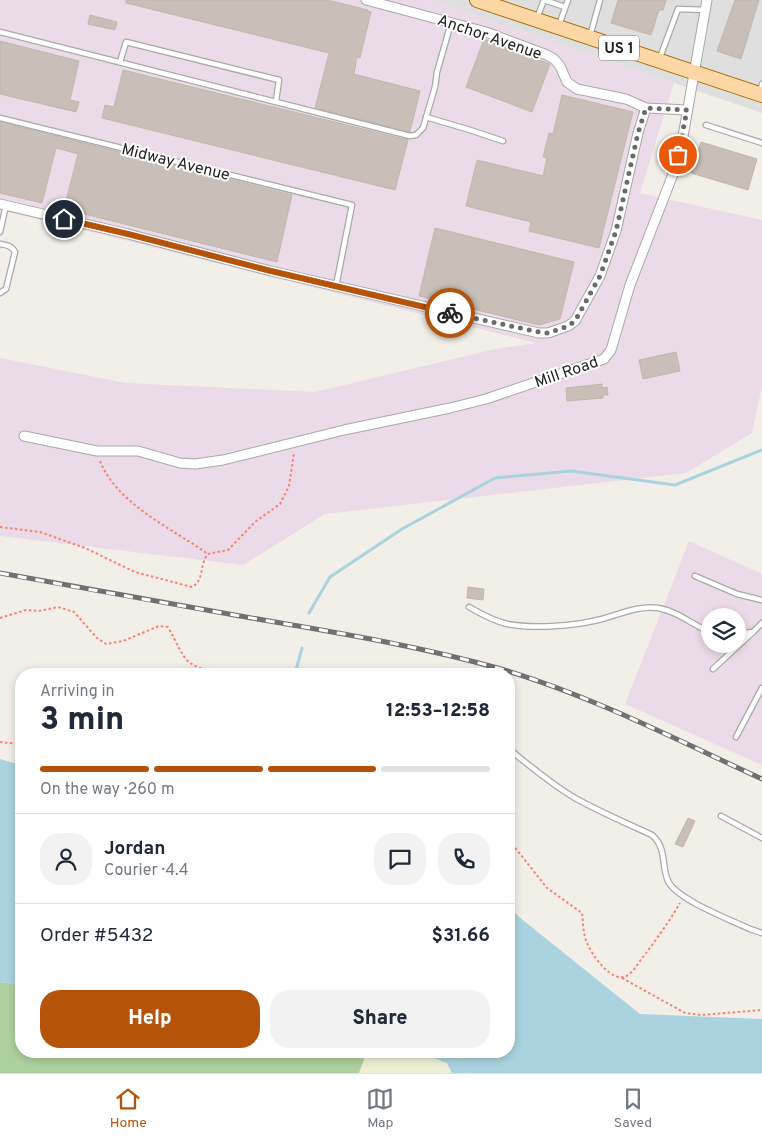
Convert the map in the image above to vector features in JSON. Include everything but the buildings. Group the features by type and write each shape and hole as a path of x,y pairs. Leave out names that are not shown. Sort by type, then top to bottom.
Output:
{"main road":[{"name":"US 1","path":"485,1 659,61 761,91"}],"street":[{"name":"Anchor Avenue","path":"366,0 486,32 547,55 560,66 567,82 577,89 626,100 646,108 687,110"},
{"name":"Mill Road","path":"294,442 486,399 604,359 611,350 630,286 675,169 682,142 707,0"},
{"path":"3,205 419,306 548,333 570,325 575,321 600,276 612,245 646,108"},
{"path":"24,436 97,451 138,451 180,463 195,464 248,455 294,442"}],"lane":[{"path":"537,20 544,0 565,7"},
{"path":"558,27 568,0"},
{"path":"590,38 600,0"},
{"path":"659,61 678,9 705,10"},
{"path":"0,32 410,136 421,132 452,22"},
{"path":"120,62 126,42 279,80 276,101"},
{"path":"426,117 503,141"},
{"name":"Midway Avenue","path":"0,118 352,205 336,286"},
{"path":"706,125 762,143"},
{"path":"0,232 3,205"},
{"path":"0,244 9,246 15,252 6,289 0,293"},
{"path":"696,576 737,594 762,600"},
{"path":"469,607 493,620 506,623 540,625 584,622 644,608 657,608 680,616 701,627"},
{"path":"714,668 762,623"},
{"path":"746,633 753,632"},
{"path":"736,737 762,688"},
{"path":"515,754 546,779 573,797 657,839 663,851 668,881 672,888 684,897 762,933"},
{"path":"721,816 762,838"}],"path":[{"path":"0,527 40,532 85,548 148,577 166,579 192,587 200,580 203,561 208,554 228,550 255,522 280,504 289,486 294,442"},
{"path":"97,451 106,475 125,497 161,524 208,554"},
{"path":"0,618 26,610 39,611 58,606 74,612 97,638 106,644 123,641 159,626 168,627 180,652 189,664 198,668"},
{"path":"0,742 15,743"},
{"path":"515,848 547,888 582,912 587,945 606,969 616,977 622,978 685,1013 700,1015 730,1014 753,1009 762,1010"},
{"path":"622,978 627,976 634,968 667,925 684,897"}],"shaded area":[{"path":"0,0 430,0 674,83 640,193 762,220 762,387 752,433 686,473 325,514 243,565 0,536 0,358 126,383 315,392 495,349 536,343 0,209"},
{"path":"430,0 762,0 762,113 674,83"},
{"path":"689,541 762,574 762,765 625,704"}],"green space":[{"path":"0,982 15,984 15,1058 364,1058 359,1073 0,1073"},
{"path":"364,1058 434,1058 447,1063 452,1073 359,1073"}],"water":[{"path":"0,759 15,763 15,984 0,982"},
{"path":"515,913 640,1014 762,1019 762,1073 452,1073 447,1063 434,1058 515,1058"}],"waterway":[{"path":"309,613 330,577 402,529 495,478 571,471 675,485 762,450"},
{"path":"297,668 302,648"}],"railway":[{"path":"0,573 371,639 497,668"},
{"path":"515,674 601,705 762,779"}],"way so far":[{"path":"450,313 548,333 570,325 575,321 600,276 612,245 638,133 646,108 687,110 678,155"}],"route":[{"path":"64,219 271,271 450,313"}]}
